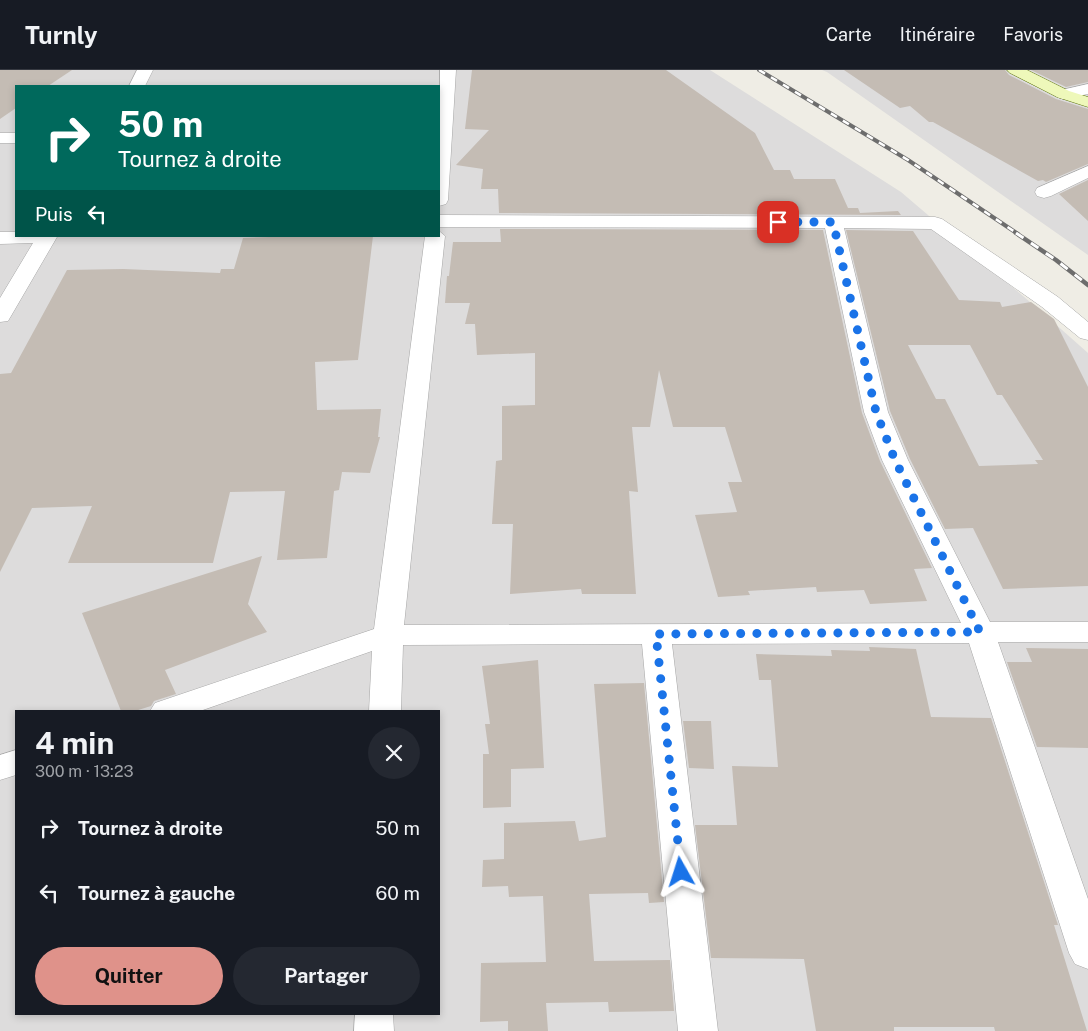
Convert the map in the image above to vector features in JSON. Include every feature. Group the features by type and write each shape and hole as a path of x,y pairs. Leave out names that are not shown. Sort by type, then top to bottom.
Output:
{"street":[{"path":"138,85 145,70"},
{"path":"440,186 448,70"},
{"path":"1015,70 1063,94 1088,102"},
{"path":"1063,94 1088,89"},
{"path":"0,138 15,138"},
{"path":"1044,192 1088,170"},
{"path":"440,221 935,223 1050,302 1088,332"},
{"path":"833,222 876,412 895,460 980,632 1088,954"},
{"path":"0,238 24,237"},
{"path":"0,316 46,237"},
{"path":"385,710 388,635 435,237"},
{"path":"169,710 388,635 1088,632"},
{"path":"656,634 698,1031"},
{"path":"0,768 15,762"},
{"path":"374,1015 374,1031"}],"shaded area":[{"path":"0,70 710,70 901,192 1044,314 1088,353 1088,1031 0,1031"},
{"path":"822,70 1088,70 1088,255 827,72"}],"building":[{"path":"0,70 72,70 50,85 15,85 15,109 0,119"},
{"path":"472,70 666,70 755,133 774,170 790,170 794,179 835,179 848,208 858,208 860,213 898,211 901,215 499,213 498,189 481,189 483,169 456,165 489,130 465,129"},
{"path":"844,70 1005,70 1009,75 1056,99 1088,109 1088,164 1046,182 1043,180 1038,181 933,122 929,122 910,106 900,108"},
{"path":"1031,70 1088,70 1088,82 1066,87"},
{"path":"1088,180 1088,221 1059,194"},
{"path":"500,229 823,230 862,413 880,461 932,568 914,569 927,601 870,604 864,590 817,592 816,587 748,591 750,595 718,597 695,515 737,512 728,482 742,482 725,427 673,427 659,370 650,427 632,427 638,492 629,491 636,594 582,594 581,589 510,594 513,524 492,524 496,461 502,460 502,406 535,405 535,353 477,355 475,324 465,324 470,303 445,303 447,276 449,276 453,242 501,242"},
{"path":"846,230 913,231 959,300 1000,302 1002,307 1031,302 1054,319 1088,387 1088,586 1003,589 973,528 945,529 910,459 890,411","holes":["908,345 970,345 997,395 1002,395 1043,460 1035,460 1038,464 979,466 945,399 936,399"]},
{"path":"373,237 358,360 315,362 317,410 381,409 378,437 380,437 370,473 342,472 339,490 334,491 327,558 277,560 285,491 230,492 213,563 68,563 92,506 32,508 0,572 0,374 11,373 67,270 123,269 220,273 221,269 234,269 243,238"},
{"path":"262,556 248,604 267,632 165,670 176,694 154,701 151,706 138,710 121,710 82,613"},
{"path":"869,647 916,649 931,717 991,718 1058,925 1054,925 1087,1031 995,1031 994,1027 894,1027 894,1031 816,1031 804,959 711,958 695,825 737,825 732,766 778,767 771,680 759,680 756,654 832,656 831,650 870,651"},
{"path":"1026,648 1088,649 1088,748 1037,747 1007,662 1032,662"},
{"path":"538,660 544,768 511,769 511,807 483,808 483,754 489,754 485,724 490,724 482,666"},
{"path":"644,683 664,902 649,903 648,893 589,894 594,961 670,960 674,1011 609,1012 608,1002 546,1003 548,1031 508,1031 508,1021 480,1022 481,963 546,962 543,896 509,897 508,886 482,887 483,860 504,859 504,823 575,821 579,841 606,837 594,684"},
{"path":"683,721 711,721 714,769 689,768"}],"railway":[{"path":"759,70 908,160 1018,234"},
{"path":"1016,233 1056,260 1088,285"}],"route":[{"path":"681,872 656,634 980,632 895,460 876,412 833,222 778,222"}]}
